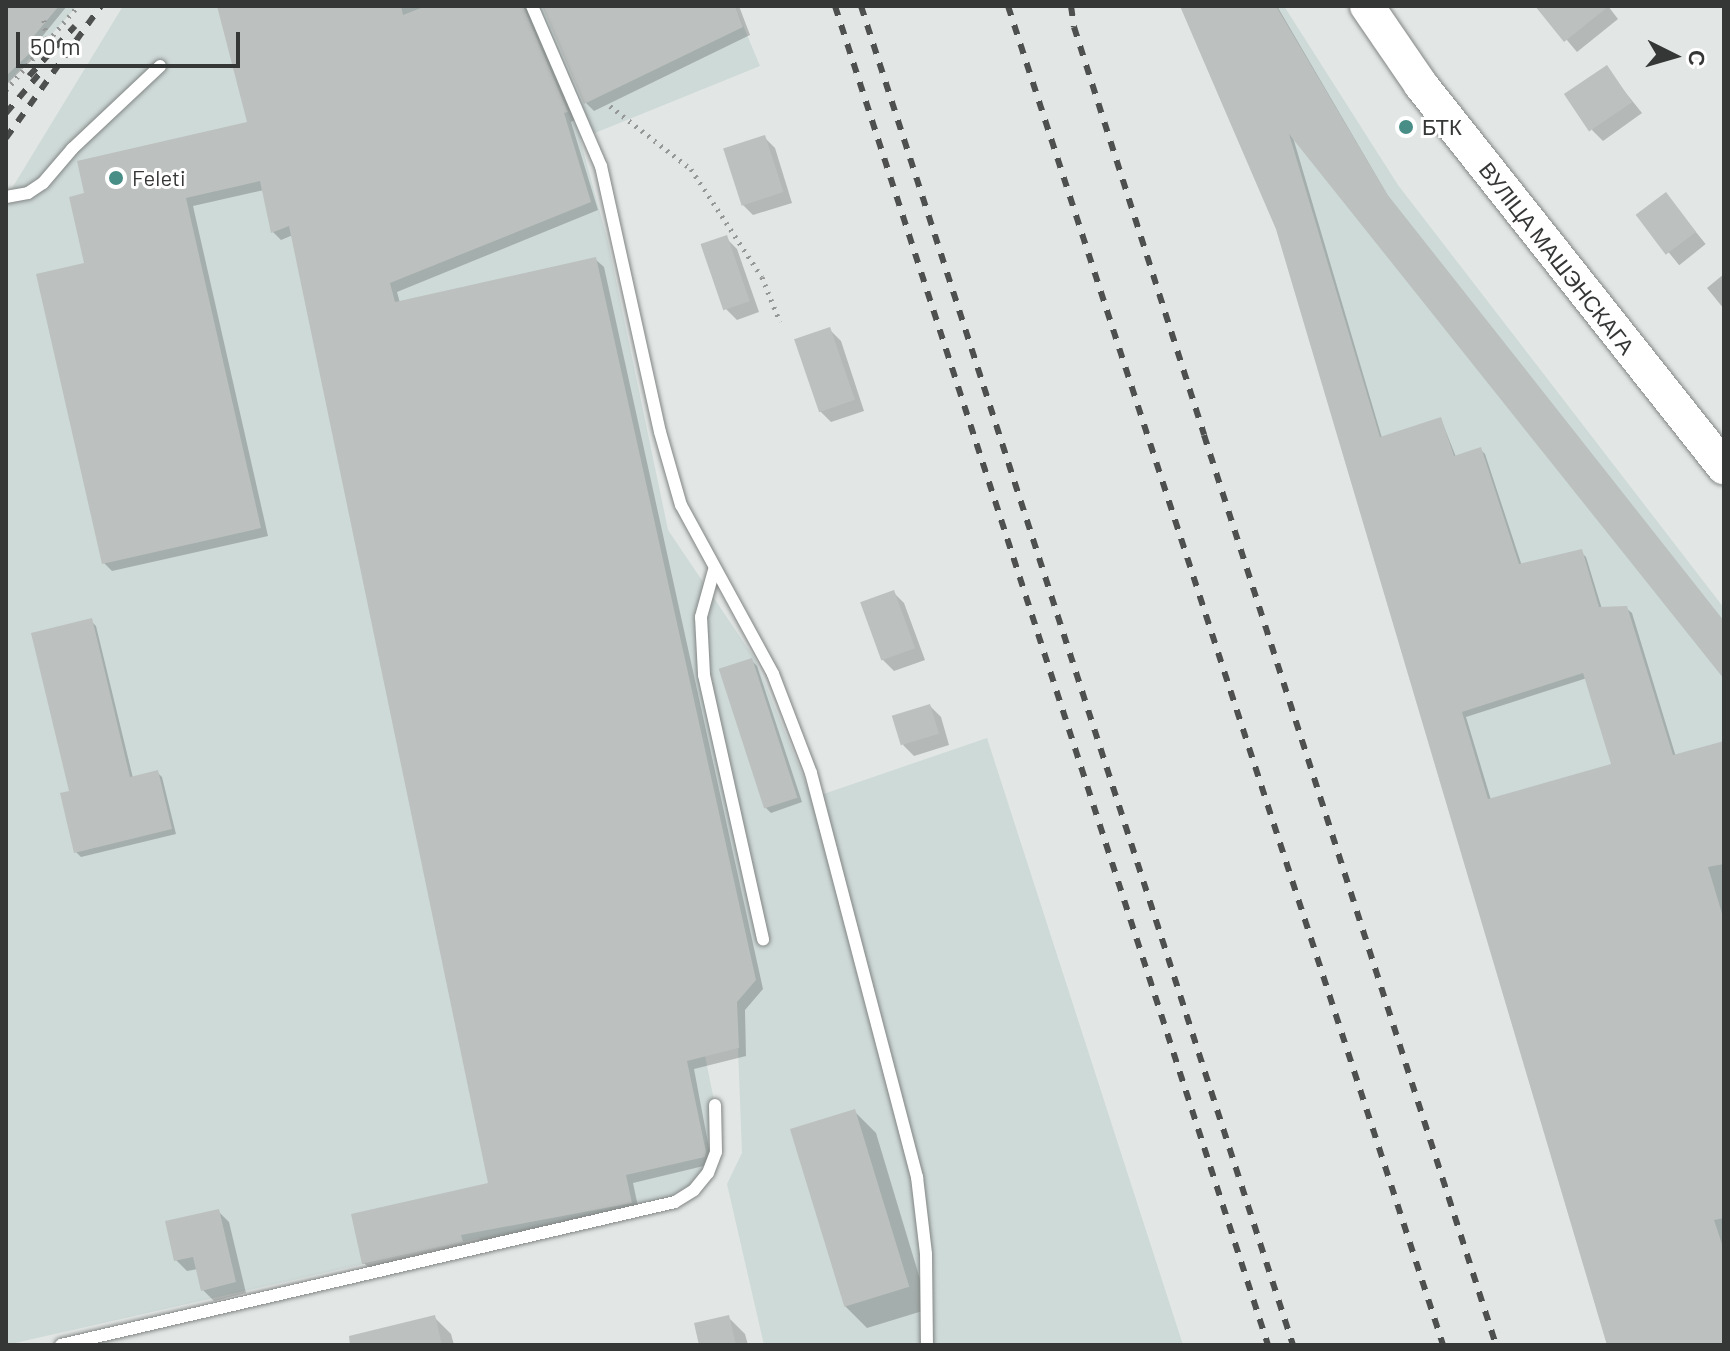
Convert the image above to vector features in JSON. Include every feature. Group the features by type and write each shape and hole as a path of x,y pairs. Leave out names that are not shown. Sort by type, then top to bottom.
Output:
{"main road":[{"name":"ВУЛІЦА МАШЭНСКАГА","path":"1367,6 1421,85 1724,467"}],"lane":[{"path":"532,6 601,166 669,470 681,505 773,674 814,785 917,1177 926,1254 927,1345"},
{"path":"6,197 28,193 43,183 72,149 160,66"},
{"path":"714,570 701,617 702,660 763,940"},
{"path":"61,1345 675,1202 694,1190 708,1173 716,1152 715,1105"}],"path":[{"path":"6,90 78,6"},
{"path":"44,20 47,44"},
{"path":"610,106 691,169 762,277 780,322"}],"shaded area":[{"path":"6,6 77,6 6,85"},
{"path":"123,6 735,6 760,66 580,139 608,242 668,530 755,659 812,798 987,738 1183,1345 764,1345 727,1184 742,1153 738,1048 705,1056 715,1105 708,1173 675,1202 482,1248 479,1238 6,1345 6,198"},
{"path":"1180,6 1284,6 1398,185 1724,608 1724,1345 1607,1345 1276,229"}],"building":[{"path":"6,6 59,6 28,43 30,53 6,76"},
{"path":"217,6 401,6 403,15 426,6 523,6 568,112 564,113 591,202 390,283 395,302 596,257 756,980 737,1002 739,1048 687,1061 705,1157 626,1175 632,1203 461,1235 463,1242 362,1264 351,1214 488,1183 289,226 271,233 260,181 186,198 261,528 102,564 36,274 84,263 69,197 84,193 77,161 247,122"},
{"path":"542,6 735,6 743,27 584,104"},
{"path":"1180,6 1276,6 1387,194 1724,621 1724,679 1289,134 1380,437 1441,417 1454,456 1481,447 1519,564 1582,549 1599,607 1627,606 1673,755 1724,741 1724,864 1708,867 1724,920 1724,1218 1714,1220 1724,1250 1724,1345 1607,1345 1276,229","holes":["1583,673 1611,764 1488,799 1462,712"]},
{"path":"1535,6 1609,6 1564,42"},
{"path":"1607,65 1632,102 1589,131 1564,94"},
{"path":"765,135 784,192 742,206 723,149"},
{"path":"1666,192 1696,232 1666,255 1636,215"},
{"path":"727,235 750,301 723,310 701,244"},
{"path":"830,327 855,400 819,412 794,339"},
{"path":"894,590 915,648 881,661 860,602"},
{"path":"92,618 130,777 158,770 172,829 74,853 60,793 69,791 31,633"},
{"path":"752,658 797,798 764,809 719,669"},
{"path":"930,704 939,734 901,745 892,716"},
{"path":"855,1109 909,1287 844,1307 790,1129"},
{"path":"219,1209 236,1282 201,1291 193,1257 174,1261 165,1221"},
{"path":"435,1315 442,1345 350,1345 349,1336"},
{"path":"729,1315 736,1345 699,1345 694,1323"}],"railway":[{"path":"6,138 101,6"},
{"path":"835,6 1268,1345"},
{"path":"861,6 1293,1345"},
{"path":"1008,6 1443,1345"},
{"path":"1071,6 1074,27 1496,1345"},
{"path":"29,76 75,26"},
{"path":"6,113 40,73"}],"place":[{"name":"БТК","path":"1406,127"},
{"name":"Feleti","path":"116,178"}]}
